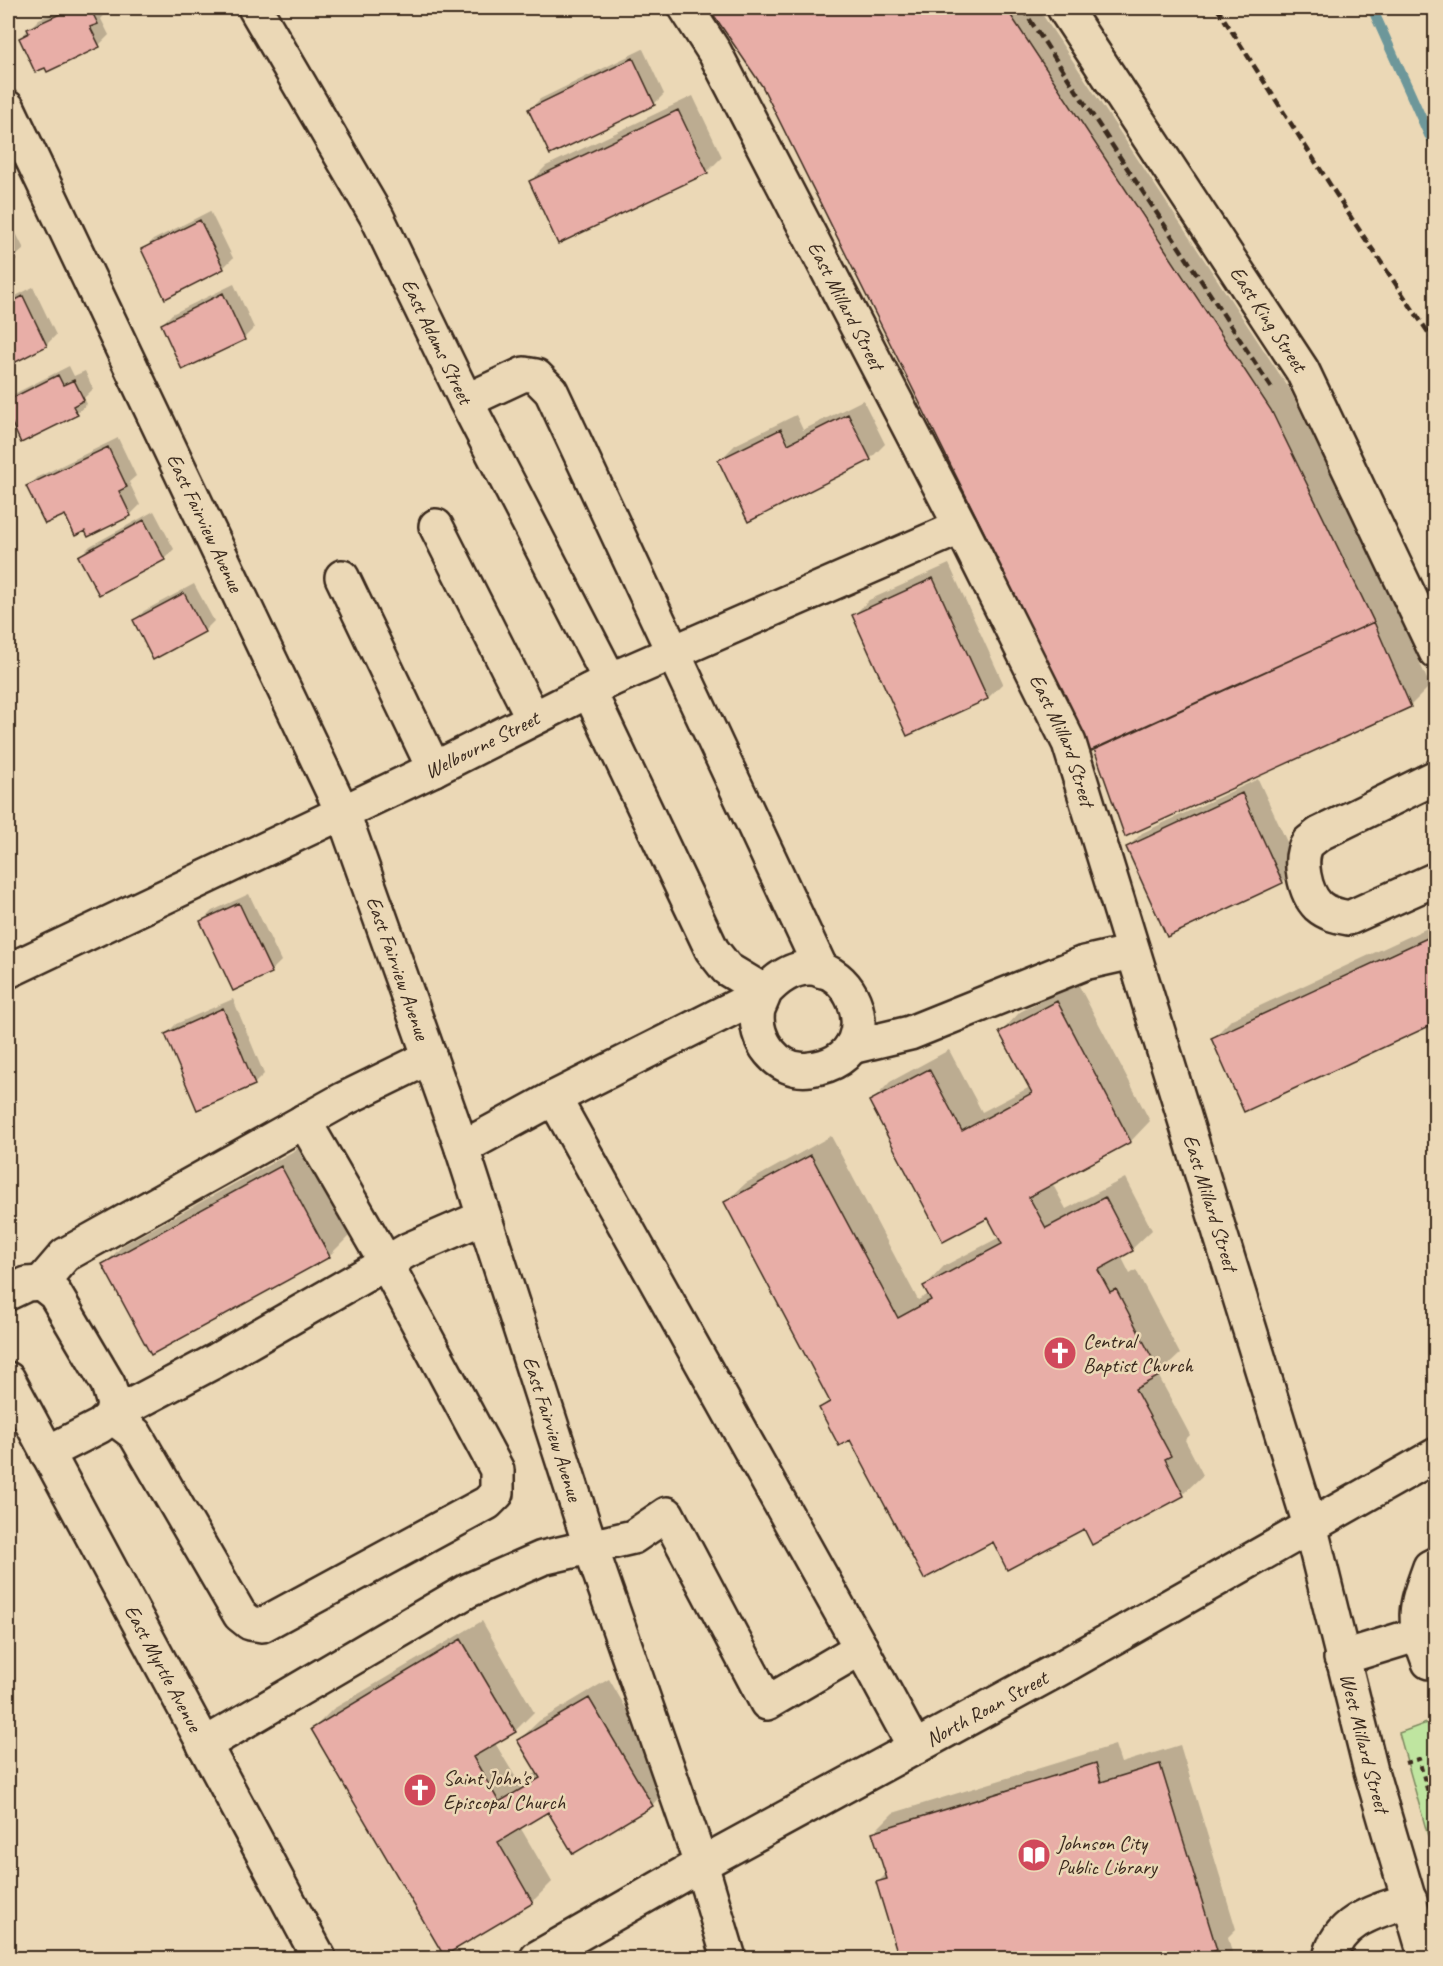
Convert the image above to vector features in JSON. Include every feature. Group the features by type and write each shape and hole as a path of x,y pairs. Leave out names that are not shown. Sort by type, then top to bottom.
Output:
{"street":[{"name":"East Adams Street","path":"255,8 377,217 599,685 712,950 727,969 765,992"},
{"name":"East Millard Street","path":"686,8 715,53 961,527 1069,743 1310,1525"},
{"name":"East King Street","path":"1064,8 1302,370 1436,652"},
{"name":"East Fairview Avenue","path":"8,108 343,813 462,1148 590,1545 701,1864 729,1959"},
{"path":"466,401 524,374 536,376 551,391 675,651 822,971"},
{"path":"436,526 533,718"},
{"name":"Welbourne Street","path":"8,971 434,769 599,685 961,527"},
{"path":"342,577 434,769"},
{"path":"1436,777 1319,834 1308,843 1304,854 1304,871 1310,893 1319,906 1334,915 1349,918 1436,879"},
{"path":"851,1047 910,1034 1084,963 1133,952"},
{"path":"807,969 822,971 836,977 847,987 855,1000 859,1015 858,1031 851,1047 838,1060 823,1068 806,1070 789,1066 774,1057 763,1043 758,1026 758,1009 765,992 777,979 792,971 807,969"},
{"path":"462,1148 554,1098 765,992"},
{"path":"41,1283 65,1255 304,1121 430,1057"},
{"path":"554,1098 915,1748"},
{"path":"111,1416 135,1434 240,1615 250,1623 262,1625 487,1503 497,1493 497,1470 386,1263 304,1121"},
{"path":"47,1453 100,1426 111,1416 217,1360 386,1263 484,1217"},
{"path":"8,1293 27,1284 41,1283 55,1294 108,1384 114,1404 111,1416"},
{"name":"East Myrtle Avenue","path":"8,1378 319,1959"},
{"name":"North Roan Street","path":"537,1959 701,1864 1059,1669 1436,1455"},
{"path":"204,1745 467,1591 542,1558 590,1545 633,1537 667,1514 767,1703 861,1648"},
{"name":"West Millard Street","path":"1310,1525 1341,1658 1425,1959"},
{"path":"1341,1658 1427,1647 1416,1607 1430,1567 1436,1564"},
{"path":"1330,1959 1332,1947 1348,1925 1369,1914 1410,1900"}],"path":[{"path":"1430,1805 1436,1798"}],"green space":[{"path":"1436,1720 1435,1861 1399,1733"}],"building":[{"path":"73,8 90,8 98,24 90,27 100,47 47,72 45,68 35,72 19,38 29,33 27,29"},
{"path":"709,8 1006,8 1271,410 1374,622 1085,754 989,542 762,86"},
{"path":"633,58 655,105 550,155 528,109"},
{"path":"678,110 708,173 558,244 529,181"},
{"path":"200,220 224,269 165,299 141,249"},
{"path":"8,245 15,260 8,264"},
{"path":"223,293 245,340 182,370 161,324"},
{"path":"23,296 47,346 8,366 8,304"},
{"path":"58,375 63,385 74,380 84,400 73,406 78,415 21,443 8,415 8,400"},
{"path":"848,414 871,460 748,522 718,460 781,429 788,444"},
{"path":"108,447 127,487 119,491 131,516 88,537 85,531 75,536 65,515 45,524 26,486"},
{"path":"144,520 165,560 99,595 78,556"},
{"path":"933,578 988,699 907,736 852,615"},
{"path":"184,593 205,632 153,660 133,620"},
{"path":"1374,622 1411,707 1125,837 1094,749"},
{"path":"1242,793 1283,883 1167,937 1126,847"},
{"path":"239,903 272,973 233,991 200,921"},
{"path":"1436,934 1436,1023 1244,1112 1211,1038"},
{"path":"1057,1001 1131,1142 1029,1197 1046,1228 1105,1197 1133,1251 1098,1270 1110,1292 1116,1289 1161,1375 1135,1389 1171,1456 1165,1459 1184,1496 1092,1545 1084,1529 1007,1570 993,1542 924,1579 850,1440 839,1446 819,1408 830,1402 724,1202 811,1155 898,1318 931,1300 923,1286 1002,1244 988,1218 943,1242 869,1101 929,1069 962,1131 1032,1093 999,1032"},
{"path":"223,1008 255,1085 197,1110 165,1034"},
{"path":"281,1166 330,1257 151,1355 102,1264"},
{"name":"Saint John's Episcopal Church","path":"461,1639 516,1732 473,1757 499,1802 540,1778 517,1740 589,1698 653,1806 573,1854 548,1812 498,1842 533,1903 444,1956 311,1729"},
{"name":"Johnson City Public Library","path":"1096,1763 1101,1782 1160,1764 1217,1950 1208,1953 1209,1958 899,1958 876,1882 887,1879 872,1832"}],"waterway":[{"path":"1372,8 1429,135 1436,143"}],"railway":[{"path":"1022,8 1273,390"},
{"path":"1217,8 1352,219 1436,344"}],"place":[{"name":"Central Baptist Church","path":"1060,1353"},
{"name":"Saint John's Episcopal Church","path":"420,1790"},
{"name":"Johnson City Public Library","path":"1034,1855"}]}
